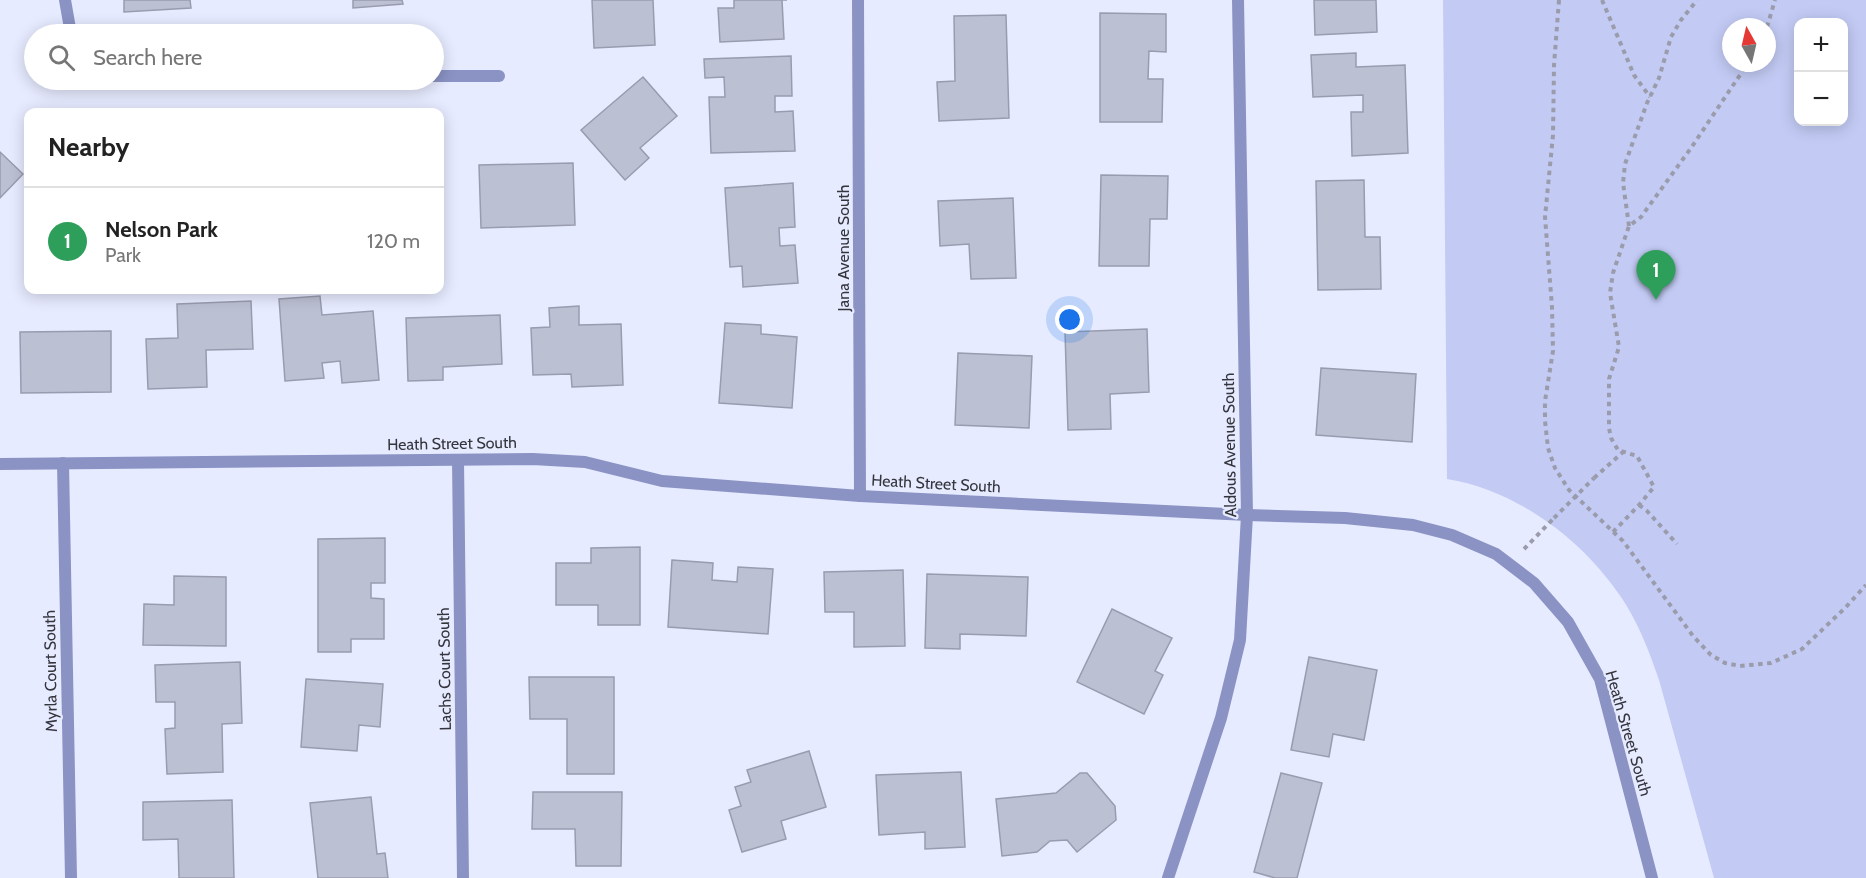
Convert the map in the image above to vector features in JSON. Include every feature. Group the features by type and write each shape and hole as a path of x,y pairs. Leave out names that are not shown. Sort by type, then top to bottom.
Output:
{"street":[{"path":"64,0 69,24"},
{"name":"Jana Avenue South","path":"858,0 860,496"},
{"name":"Aldous Avenue South","path":"1168,878 1221,718 1240,640 1247,515 1238,0"},
{"path":"444,76 500,76"},
{"name":"Heath Street South","path":"0,464 533,459 585,462 662,481 860,496 1345,518 1413,525 1452,535 1496,554 1534,583 1569,622 1600,679 1652,878"},
{"name":"Lachs Court South","path":"458,460 463,878"},
{"name":"Myrla Court South","path":"63,463 70,878"}],"path":[{"path":"1559,0 1554,65 1553,135 1545,217 1552,307 1553,351 1545,401 1546,435 1551,458 1569,490 1623,541 1678,617 1711,655 1725,663 1740,666 1771,663 1802,649 1866,585"},
{"path":"1602,0 1634,75 1650,97"},
{"path":"1629,226 1623,183 1625,164 1659,78 1671,38 1681,20 1697,0"},
{"path":"1770,18 1775,0"},
{"path":"1613,532 1654,487 1637,456 1623,452 1614,445 1609,428 1609,378 1619,347 1610,293 1613,273 1629,226 1641,217 1742,72"},
{"path":"1509,564 1623,452"},
{"path":"1639,506 1647,511 1677,544"}],"shaded area":[{"path":"1443,0 1866,0 1866,878 1714,878 1659,680 1633,616 1605,576 1567,537 1522,506 1473,485 1447,479"}],"building":[{"path":"124,0 190,0 191,8 124,12"},
{"path":"353,0 402,0 403,4 353,8"},
{"path":"592,0 653,0 655,45 594,48"},
{"path":"734,0 782,0 784,39 720,42 718,8 734,8"},
{"path":"1314,0 1376,0 1377,32 1315,35"},
{"path":"1100,13 1166,14 1166,52 1149,51 1148,79 1163,79 1162,122 1100,122"},
{"path":"1006,15 1009,118 939,121 937,82 955,81 954,16"},
{"path":"1356,53 1356,67 1405,65 1408,153 1352,156 1351,112 1363,112 1363,95 1313,97 1311,55"},
{"path":"791,56 792,96 775,96 775,112 793,111 795,151 711,153 709,97 725,97 724,77 705,78 704,59"},
{"path":"643,77 677,116 640,148 649,158 625,180 581,130"},
{"path":"0,152 23,174 0,198"},
{"path":"573,163 575,225 481,228 479,165"},
{"path":"1101,175 1168,176 1167,219 1150,219 1149,266 1099,266"},
{"path":"1364,180 1365,237 1380,237 1381,289 1318,290 1316,181"},
{"path":"793,183 795,227 779,228 780,246 795,245 798,283 743,287 742,266 730,267 725,188"},
{"path":"1013,198 1016,278 971,279 969,244 940,246 938,201"},
{"path":"320,296 322,315 373,311 379,380 342,383 340,361 322,363 324,378 285,381 279,299"},
{"path":"251,301 253,349 206,350 207,387 148,389 146,339 178,338 177,304"},
{"path":"579,306 579,325 621,324 623,385 572,387 571,374 533,375 531,328 550,327 549,308"},
{"path":"500,315 502,364 443,367 443,380 408,381 406,318"},
{"path":"725,323 761,325 761,334 797,337 792,408 719,403"},
{"path":"1147,329 1149,392 1110,394 1111,429 1068,430 1065,332"},
{"path":"111,331 111,392 21,393 20,332"},
{"path":"958,353 1032,356 1029,428 955,425"},
{"path":"1321,368 1416,374 1412,442 1316,435"},
{"path":"385,538 385,583 371,583 371,598 384,599 384,639 351,639 351,652 318,652 318,539"},
{"path":"640,547 640,625 598,625 598,605 556,605 556,563 591,563 591,548"},
{"path":"672,560 713,563 712,580 737,582 738,567 773,569 768,634 668,627"},
{"path":"903,570 905,646 854,647 854,612 825,612 824,572"},
{"path":"927,574 1028,577 1026,636 960,634 960,649 925,648"},
{"path":"174,576 226,577 226,646 143,645 144,604 174,605"},
{"path":"1112,609 1172,638 1155,671 1163,675 1144,714 1077,682"},
{"path":"1309,657 1377,670 1364,740 1333,734 1329,757 1291,750"},
{"path":"240,662 242,723 222,724 223,772 167,774 165,729 175,728 175,702 156,702 155,665"},
{"path":"529,677 614,677 614,774 567,774 567,719 530,719"},
{"path":"306,679 383,684 380,727 359,725 357,751 301,747"},
{"path":"809,751 826,807 781,821 786,839 742,852 729,810 741,806 735,787 751,782 747,770"},
{"path":"961,772 965,847 925,849 925,832 879,835 876,775"},
{"path":"1080,773 1087,773 1115,806 1116,820 1077,852 1067,840 1050,841 1037,852 1002,856 996,799 1056,793"},
{"path":"1281,773 1322,783 1297,878 1275,878 1254,872"},
{"path":"533,792 622,792 621,866 576,866 575,829 532,829"},
{"path":"371,797 377,854 385,853 388,878 318,878 310,803"},
{"path":"232,800 234,878 179,878 178,839 143,840 143,802"}],"place":[{"name":"Nelson Park","path":"1656,300"}]}
